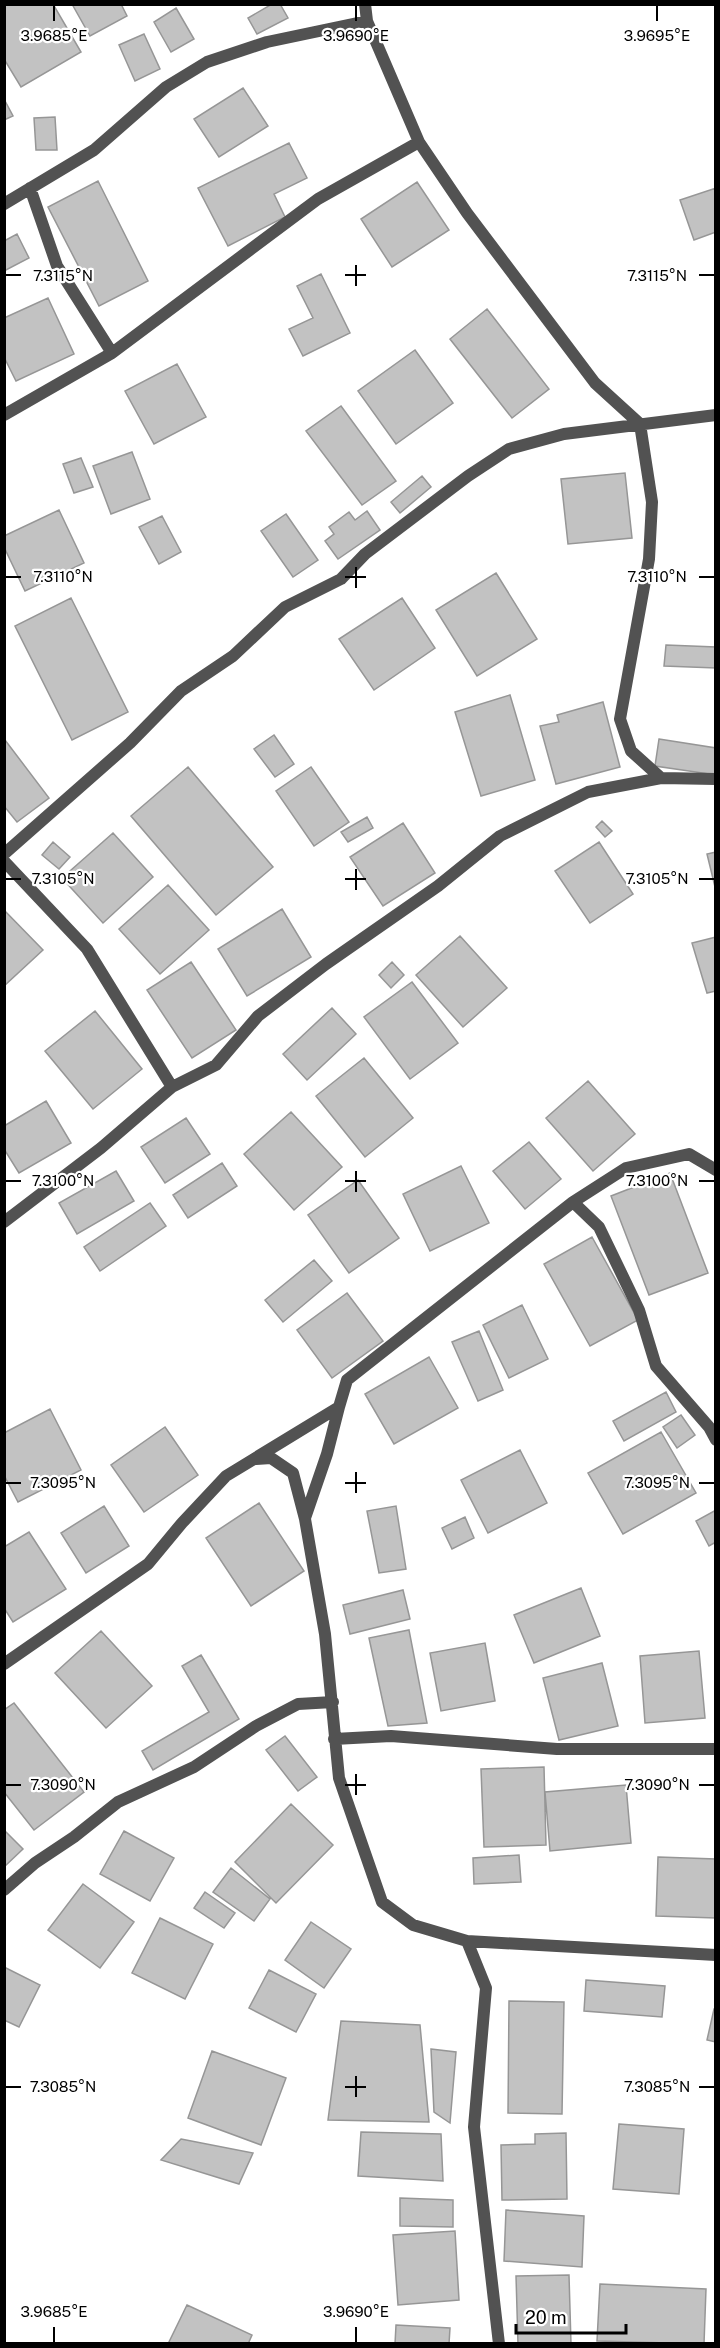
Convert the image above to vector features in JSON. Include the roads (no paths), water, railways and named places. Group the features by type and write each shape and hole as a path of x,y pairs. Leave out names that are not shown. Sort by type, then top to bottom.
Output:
{"street":[{"path":"365,4 367,21 419,142 467,213 595,383 640,424 652,502 649,559 620,719 631,751 661,778"},
{"path":"4,204 94,150 166,87 207,62 267,42 367,21"},
{"path":"4,415 112,353 318,199 419,142"},
{"path":"30,188 57,266 112,353"},
{"path":"4,854 130,743 181,691 233,656 285,607 341,579 365,554 468,476 509,449 564,434 716,415"},
{"path":"4,1222 101,1148 172,1087 216,1065 258,1016 326,964 438,886 500,836 588,792 661,778 716,778"},
{"path":"4,861 87,949 172,1087"},
{"path":"305,1519 327,1454 347,1380 573,1202 626,1168 689,1154 716,1170"},
{"path":"573,1202 599,1227 639,1310 656,1366 709,1427 716,1440"},
{"path":"6,1659 148,1564 225,1476 339,1407"},
{"path":"250,1459 271,1458 293,1473 305,1519 325,1634 339,1778 382,1902 413,1925 467,1941 716,1955"},
{"path":"4,1890 35,1863 74,1837 118,1802 194,1767 256,1726 298,1704 333,1702"},
{"path":"334,1740 391,1737 557,1749 716,1749"},
{"path":"467,1941 486,1988 474,2127 499,2343"}]}
